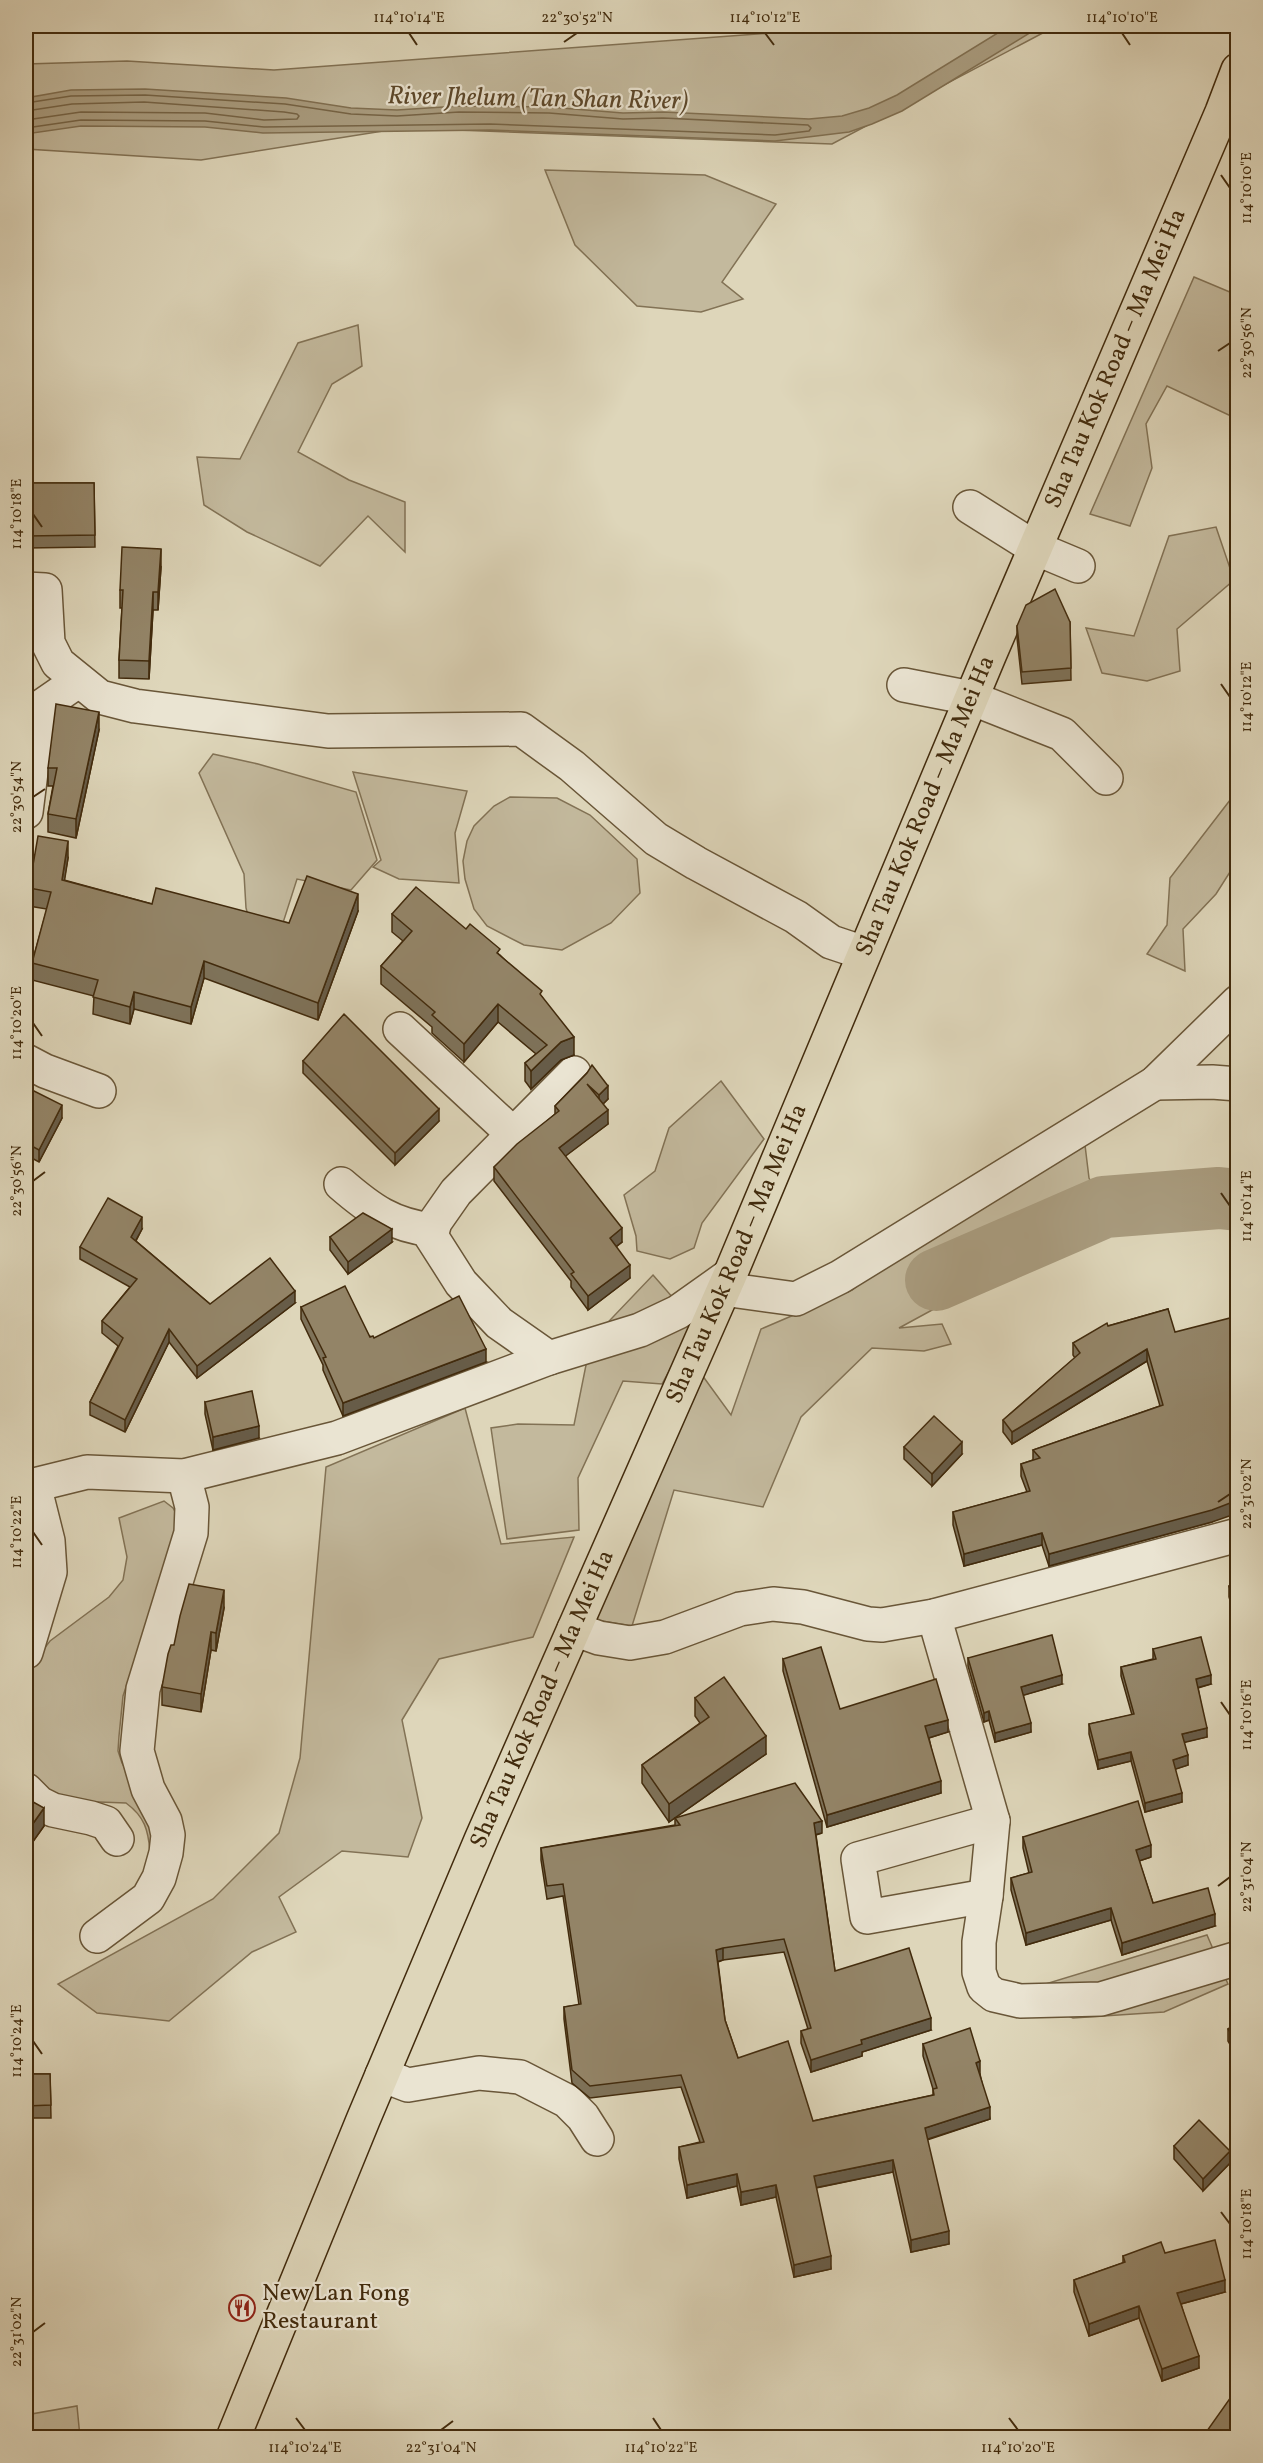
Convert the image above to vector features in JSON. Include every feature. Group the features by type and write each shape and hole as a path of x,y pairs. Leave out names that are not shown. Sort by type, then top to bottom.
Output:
{"main road":[{"name":"Sha Tau Kok Road – Ma Mei Ha","path":"233,2438 481,1840 727,1282 1035,548 1230,115 1238,70"}],"street":[{"path":"970,507 1035,548 1078,566"},
{"path":"26,590 45,590 48,643 58,663 100,697 135,706 328,731 521,729 572,766 656,839 796,917 831,942 864,953"},
{"path":"26,812 39,708 78,681"},
{"path":"904,685 971,698 1062,734 1106,778"},
{"path":"26,1652 50,1572 48,1541 30,1486 87,1472 184,1476 337,1438 549,1358 640,1330 678,1312 727,1282 796,1299 840,1276 1155,1083 1238,1002"},
{"path":"400,1029 513,1134"},
{"path":"26,1061 45,1071 99,1091"},
{"path":"549,1358 499,1323 461,1283 433,1241 432,1230 450,1198 574,1073"},
{"path":"1155,1083 1238,1084"},
{"path":"341,1184 360,1201 396,1223 432,1230"},
{"path":"97,1936 148,1898 159,1878 166,1853 168,1835 165,1821 148,1789 136,1751 143,1689 191,1533 192,1507 184,1476"},
{"path":"574,1629 599,1638 630,1643 665,1637 740,1609 773,1604 803,1607 875,1625 934,1616 1238,1535"},
{"path":"934,1616 993,1821 979,1942 979,1972 984,1987 994,1995 1008,1999 1101,1999 1238,1958"},
{"path":"26,1790 39,1803 53,1810 106,1823 117,1839"},
{"path":"986,1896 867,1917 858,1859 993,1821"},
{"path":"382,2075 408,2085 479,2073 520,2077 567,2101 583,2116 597,2139"}],"shaded area":[{"path":"807,26 1056,26 832,144 402,128 201,160 26,149 26,64 127,61 274,70 798,31"},
{"path":"545,170 705,175 776,204 722,282 743,299 701,312 637,306 575,245"},
{"path":"1194,277 1237,295 1237,408 1233,417 1167,386 1146,424 1152,468 1130,526 1090,514"},
{"path":"358,325 362,366 332,384 298,452 349,480 405,502 405,552 368,516 320,566 247,532 204,505 197,457 240,459 298,343"},
{"path":"1216,527 1234,580 1177,629 1180,671 1147,681 1102,673 1086,628 1134,636 1169,536"},
{"path":"213,754 258,764 356,792 377,860 351,890 297,879 282,926 249,919 244,874 199,773"},
{"path":"353,772 467,791 455,833 459,883 399,879 373,867 381,860"},
{"path":"1237,791 1237,861 1216,894 1183,929 1185,971 1147,954 1167,925 1170,878"},
{"path":"510,797 557,798 590,815 637,859 640,893 611,923 562,950 524,945 487,926 474,909 465,879 463,861 467,841 474,826 494,806"},
{"path":"721,1081 764,1139 702,1223 694,1248 670,1259 637,1251 636,1236 624,1195 655,1171 669,1128"},
{"path":"1081,1112 1089,1178 1118,1230 1024,1260 899,1328 942,1324 951,1344 924,1351 872,1348 801,1417 763,1507 674,1490 632,1626 578,1617 702,1375 731,1415 761,1329 852,1290"},
{"path":"653,1275 695,1323 662,1384 623,1381 578,1478 579,1530 507,1539 491,1428 518,1424 574,1425 591,1340"},
{"path":"465,1408 501,1544 574,1537 533,1637 439,1659 402,1720 422,1818 408,1857 342,1851 279,1897 296,1932 252,1952 169,2021 97,2013 58,1984 213,1899 279,1833 300,1758 326,1467"},
{"path":"164,1501 173,1508 178,1517 174,1545 123,1696 118,1751 122,1763 157,1822 150,1851 144,1824 137,1813 126,1803 72,1801 26,1778 27,1671 50,1641 109,1597 123,1580 127,1557 119,1518"},
{"path":"1207,1935 1228,1984 1164,2012 1073,2018 1041,2005 1042,1985"},
{"path":"77,2406 80,2437 26,2437 26,2415"}],"water":[{"path":"1009,26 1041,26 902,111 872,124 849,132 775,141 490,130 263,133 205,127 81,126 26,134 26,98 71,90 145,89 286,98 351,108 397,110 459,106 549,107 623,113 663,112 809,119 842,116 869,108 897,95"}],"building":[{"path":"26,483 94,483 95,535 26,536"},
{"path":"122,547 161,549 158,592 153,592 149,661 119,660 123,590 120,590"},
{"path":"1055,589 1070,622 1071,668 1022,672 1017,626 1026,605"},
{"path":"56,704 99,712 76,819 48,814 57,768 48,768"},
{"path":"38,836 68,841 62,880 152,904 156,888 289,923 307,876 358,894 318,1003 204,961 191,1007 134,992 130,1007 93,997 98,980 32,963 51,892 29,888"},
{"path":"416,887 466,929 470,924 500,949 497,953 542,991 540,994 574,1037 561,1042 531,1071 525,1063 547,1045 498,1004 464,1044 432,1015 435,1012 381,966 412,931 392,914"},
{"path":"344,1014 439,1109 395,1153 303,1061"},
{"path":"592,1065 608,1086 599,1095 587,1084 608,1110 559,1148 622,1228 610,1238 630,1265 588,1296 571,1274 574,1272 494,1167 517,1144 559,1111 555,1106"},
{"path":"26,1087 62,1105 39,1150 26,1143"},
{"path":"108,1198 142,1217 131,1237 210,1304 270,1258 295,1291 197,1366 169,1329 125,1420 90,1402 123,1338 102,1321 137,1279 80,1247"},
{"path":"363,1213 392,1229 348,1262 330,1237"},
{"path":"345,1286 370,1337 374,1338 459,1296 486,1349 343,1403 323,1358 326,1357 301,1307"},
{"path":"1168,1309 1175,1332 1230,1318 1233,1328 1238,1327 1238,1500 1212,1510 1049,1554 1042,1533 964,1554 953,1512 1030,1491 1021,1464 1040,1458 1033,1450 1163,1405 1147,1349 1012,1432 1003,1420 1080,1353 1073,1343 1107,1323 1108,1326"},
{"path":"252,1391 259,1426 213,1437 205,1402"},
{"path":"934,1416 962,1442 932,1474 904,1447"},
{"path":"1238,1583 1238,1616 1229,1586"},
{"path":"189,1584 224,1590 216,1633 211,1632 201,1694 162,1687 168,1654 171,1645 174,1645"},
{"path":"1052,1635 1062,1675 1021,1687 1031,1723 995,1733 989,1711 984,1713 968,1658"},
{"path":"1201,1637 1211,1675 1196,1679 1207,1728 1182,1734 1188,1755 1173,1760 1182,1793 1145,1803 1131,1752 1098,1760 1089,1724 1134,1714 1121,1667 1156,1659 1153,1649"},
{"path":"821,1647 840,1709 936,1679 948,1720 925,1726 941,1781 827,1815 783,1659"},
{"path":"724,1677 766,1736 669,1804 642,1765 709,1717 695,1698"},
{"path":"795,1783 822,1821 814,1823 835,1971 909,1948 931,2018 861,2040 862,2044 811,2060 801,2031 811,2028 784,1939 723,1948 716,1950 725,2020 738,2058 788,2041 813,2121 934,2095 933,2089 937,2088 923,2044 970,2028 980,2061 976,2063 990,2107 925,2128 949,2231 911,2240 893,2160 814,2176 831,2256 794,2265 776,2185 741,2192 737,2174 687,2185 679,2147 704,2142 681,2075 590,2086 572,2070 564,2007 581,2004 563,1884 547,1886 541,1848 680,1825 675,1818"},
{"path":"26,1798 44,1808 27,1832 26,1831"},
{"path":"1138,1801 1151,1845 1136,1850 1153,1903 1208,1888 1215,1914 1122,1943 1111,1908 1026,1933 1011,1878 1032,1872 1023,1837"},
{"path":"1238,2023 1238,2045 1228,2029"},
{"path":"26,2074 50,2074 51,2105 26,2106"},
{"path":"1199,2120 1230,2151 1203,2179 1174,2146"},
{"path":"1215,2240 1225,2280 1177,2293 1199,2356 1162,2369 1139,2306 1089,2324 1074,2280 1125,2262 1123,2256 1161,2242 1165,2253"},
{"path":"1238,2387 1238,2438 1202,2438"}],"waterway":[{"path":"936,1280 1104,1207 1219,1198 1238,1200"}],"place":[{"name":"New Lan Fong Restaurant","path":"242,2308"}],"water label":[{"name":"River Jhelum (Tan Shan River)","path":"538,99"}]}
